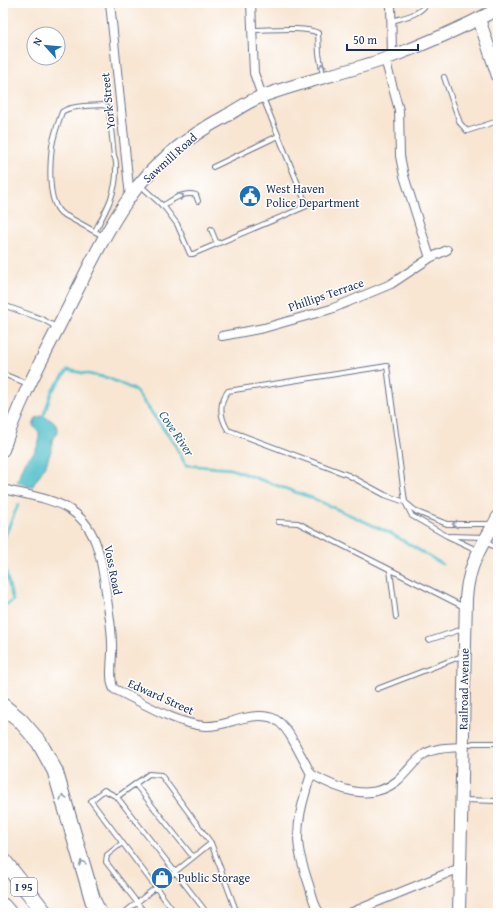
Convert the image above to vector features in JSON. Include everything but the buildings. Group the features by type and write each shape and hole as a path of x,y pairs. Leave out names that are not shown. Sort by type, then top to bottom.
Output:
{"highway":[{"path":"3,706 20,720 39,742 55,771 93,901 99,913"},
{"name":"I 95","path":"3,860 45,913"},
{"name":"I 95","path":"3,906 9,913"}],"main road":[{"name":"Sawmill Road","path":"3,450 9,425 58,329 100,234 139,185 169,156 192,136 214,122 262,96 388,58 460,28 498,9"},
{"path":"479,19 498,76"},
{"name":"Railroad Avenue","path":"459,913 466,609 469,578 483,543 496,521"}],"street":[{"name":"York Street","path":"110,3 130,197"},
{"path":"252,3 254,73 262,96"},
{"path":"391,3 392,21 388,58 399,110 400,156 404,176 430,258"},
{"name":"Phillips Terrace","path":"222,336 264,328 331,309 391,284 430,258 447,250"},
{"name":"Voss Road","path":"3,489 56,503 69,508 81,519 94,538 101,558 112,636 113,657 111,685 114,689"},
{"name":"Edward Street","path":"114,689 175,718 204,726 216,725 254,716 272,718 286,727 311,774"},
{"path":"320,913 316,908 301,858 298,840 303,801 311,774 334,786 347,790 375,792 396,782 420,756 440,748 462,747"},
{"path":"350,913 460,868"}],"lane":[{"path":"392,21 416,13 427,3"},
{"path":"253,30 305,29 313,30 318,33 319,54 324,78"},
{"path":"444,77 460,123 467,131 498,121"},
{"path":"139,185 162,206 177,224 190,254 194,254 307,206 262,96"},
{"path":"103,105 109,110 114,156 116,160 115,189 100,234 61,213 53,201 51,187 52,146 62,112 65,109 103,105"},
{"path":"213,167 278,136"},
{"path":"116,160 122,164 127,164"},
{"path":"162,206 182,195 187,194 196,195 198,200"},
{"path":"211,229 217,244"},
{"path":"3,305 42,319 58,329"},
{"path":"496,521 447,524 417,512 405,502 385,495 348,475 228,430 222,420 220,408 223,398 228,391 387,366 405,502 412,516 447,536 483,543 498,548"},
{"path":"3,374 30,385"},
{"path":"278,522 298,523 466,609"},
{"path":"447,536 483,543"},
{"path":"390,570 396,617"},
{"path":"429,640 465,629"},
{"path":"377,689 464,656"},
{"path":"462,747 473,743 498,743"},
{"path":"117,797 149,774 161,775 211,843 236,912"},
{"path":"134,784 193,857"},
{"path":"175,913 91,801 104,790 117,797 207,913"},
{"path":"462,800 498,801"},
{"path":"122,843 107,855 106,862 145,913"},
{"path":"124,913 211,843"}],"water":[{"path":"41,416 52,421 56,425 58,431 52,440 52,448 46,465 32,487 17,481 26,461 35,451 39,443 39,432 33,426 36,418"}],"waterway":[{"name":"Cove River","path":"42,420 52,391 68,370 108,378 135,390 174,443 186,465 231,469 312,498 390,533 442,564"},
{"name":"Cove River","path":"3,540 18,505"},
{"name":"Cove River","path":"3,561 13,601 3,606"}],"place":[{"name":"West Haven Police Department","path":"250,196"},
{"name":"Public Storage","path":"162,878"}]}
